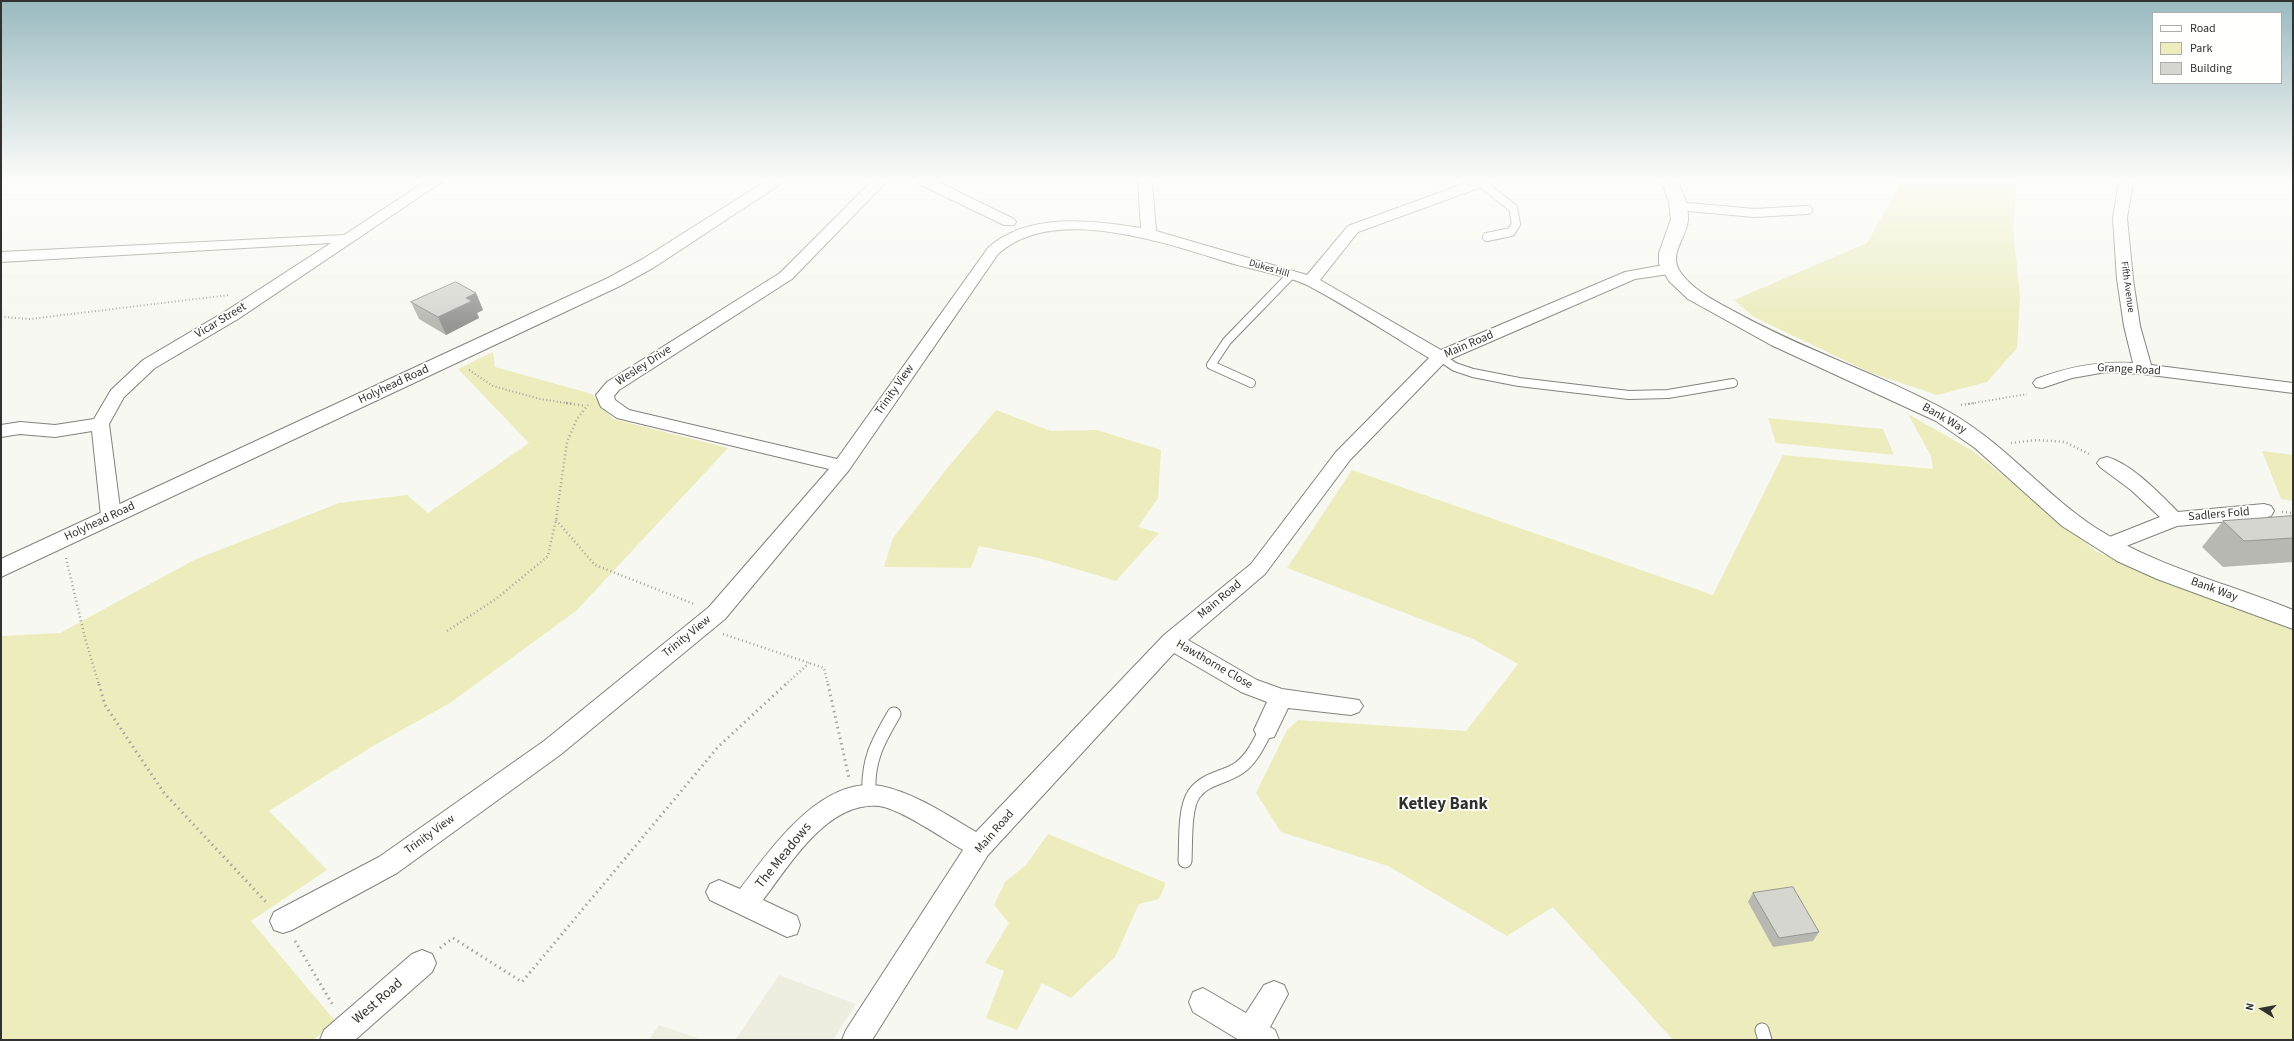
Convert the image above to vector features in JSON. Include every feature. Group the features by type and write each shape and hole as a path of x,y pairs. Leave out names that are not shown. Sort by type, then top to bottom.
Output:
{"street":[{"name":"Vicar Street","path":"100,424 117,394 149,364 232,315 363,230"},
{"name":"Holyhead Road","path":"1,569 111,516 452,358 647,264 701,230"},
{"name":"Wesley Drive","path":"832,230 786,276 613,386 605,395 607,403 623,414 842,466"},
{"name":"Dukes Hill","path":"993,251 1004,241 1020,234 1039,230"},
{"name":"Dukes Hill","path":"1123,230 1150,234 1311,281 1440,357"},
{"path":"1150,230 1150,234"},
{"path":"1311,281 1323,264 1353,230"},
{"path":"1669,269 1666,252 1677,230"},
{"name":"Fifth Avenue","path":"2121,230 2125,279 2132,326 2143,369"},
{"path":"1,257 338,238 347,240"},
{"name":"Trinity View","path":"283,921 388,864 552,748 717,613 842,466 993,251"},
{"name":"Main Road","path":"856,1040 979,847 1172,640 1258,568 1343,456 1440,357 1631,275 1669,269"},
{"name":"Bank Way","path":"1669,269 1683,286 1704,302 1752,330 1927,408 1945,418 1989,448 2062,515 2090,534 2145,565 2293,620"},
{"name":"Grange Road","path":"2042,383 2085,369 2143,369 2293,388"},
{"path":"1,431 20,428 41,432 100,424 111,516"},
{"name":"Sadlers Fold","path":"2107,463 2138,485 2174,519"},
{"name":"Sadlers Fold","path":"2109,544 2174,519 2264,511"},
{"name":"Hawthorne Close","path":"1172,640 1249,686 1281,698 1351,706"},
{"path":"1266,730 1281,698"},
{"path":"861,797 880,796 905,806 979,847"},
{"name":"The Meadows","path":"744,904 809,822 836,805 861,797"},
{"path":"719,892 787,925"},
{"name":"West Road","path":"340,1035 422,963"},
{"path":"1203,1002 1258,1035 1274,994"}],"lane":[{"path":"1488,237 1511,232 1513,230"},
{"path":"1252,383 1211,365 1227,341 1291,275"},
{"path":"1440,357 1455,366 1473,373 1519,382 1609,394 1668,394 1733,383"},
{"path":"861,797 868,765 875,747 894,714"},
{"path":"1185,861 1187,828 1193,794 1212,778 1239,768 1255,749 1266,730"}],"path":[{"path":"1,317 30,319 234,294"},
{"path":"452,358 493,386 540,399 586,406"},
{"path":"1927,408 2011,398 2042,389 2042,383"},
{"path":"447,630 496,599 548,556 556,519 567,442 577,419 586,406 605,395"},
{"path":"1989,448 2008,443 2037,440 2065,442 2107,463"},
{"path":"556,519 595,565 717,613"},
{"path":"62,540 86,638 105,705 164,793 283,921 340,1035"},
{"path":"700,627 824,668 861,797"},
{"path":"422,963 453,938 522,982 718,747 808,663"}],"shaded area":[{"path":"779,975 856,1004 833,1040 735,1040"},
{"path":"659,1025 703,1040 649,1040"}],"green space":[{"path":"1875,230 2013,230 2020,296 2017,348 1987,382 1937,395 1871,373 1754,317 1734,300 1867,243"},
{"path":"493,352 495,367 592,394 613,419 728,448 576,611 450,703 373,746 269,811 327,870 251,921 336,1022 313,1040 1,1040 1,636 60,633 194,560 339,503 407,495 428,513 529,443 458,369"},
{"path":"996,410 1051,431 1097,430 1161,450 1158,498 1138,527 1159,533 1116,581 1039,558 979,546 971,568 884,567 893,538 945,471"},
{"path":"1908,414 1973,451 2097,552 2293,628 2293,1040 1673,1040 1553,907 1507,936 1388,866 1281,832 1256,793 1287,730 1298,720 1466,731 1518,664 1473,639 1287,568 1352,470 1713,595 1783,455 1933,469 1931,456"},
{"path":"1768,418 1883,429 1894,455 1776,443"},
{"path":"2262,451 2293,455 2293,501 2281,499"},
{"path":"1048,834 1166,883 1159,899 1139,904 1115,957 1071,998 1042,983 1017,1030 986,1018 1004,971 985,963 1009,923 994,905 1005,882 1026,865"}],"building":[{"path":"456,282 476,293 466,298 472,301 438,317 411,302"},
{"path":"2293,516 2293,538 2244,541 2223,521"},
{"path":"1793,887 1819,932 1779,938 1753,893"}],"district":[{"name":"Ketley Bank","path":"1443,805"}]}
